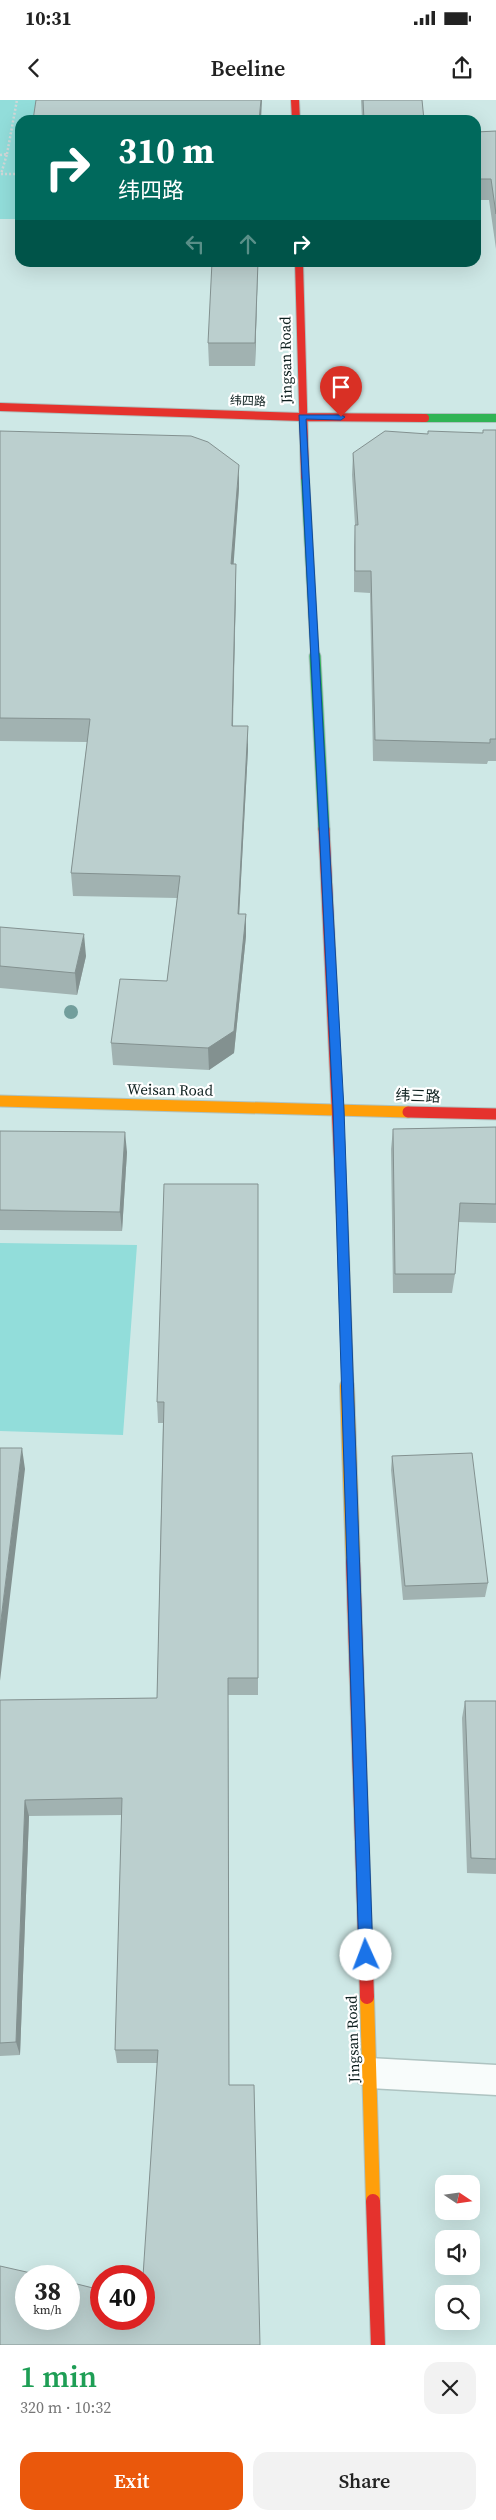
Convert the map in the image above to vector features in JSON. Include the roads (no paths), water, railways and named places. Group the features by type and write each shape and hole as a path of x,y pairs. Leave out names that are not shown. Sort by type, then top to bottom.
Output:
{"street":[{"path":"295,100 296,115"},
{"name":"Jingsan Road","path":"299,267 302,417 339,1109 378,2345"},
{"name":"纬四路","path":"0,407 302,417 496,418"},
{"name":"Weisan Road","path":"0,1101 339,1109"},
{"name":"纬三路","path":"339,1109 496,1114"}],"lane":[{"path":"369,2073 496,2080"}]}
